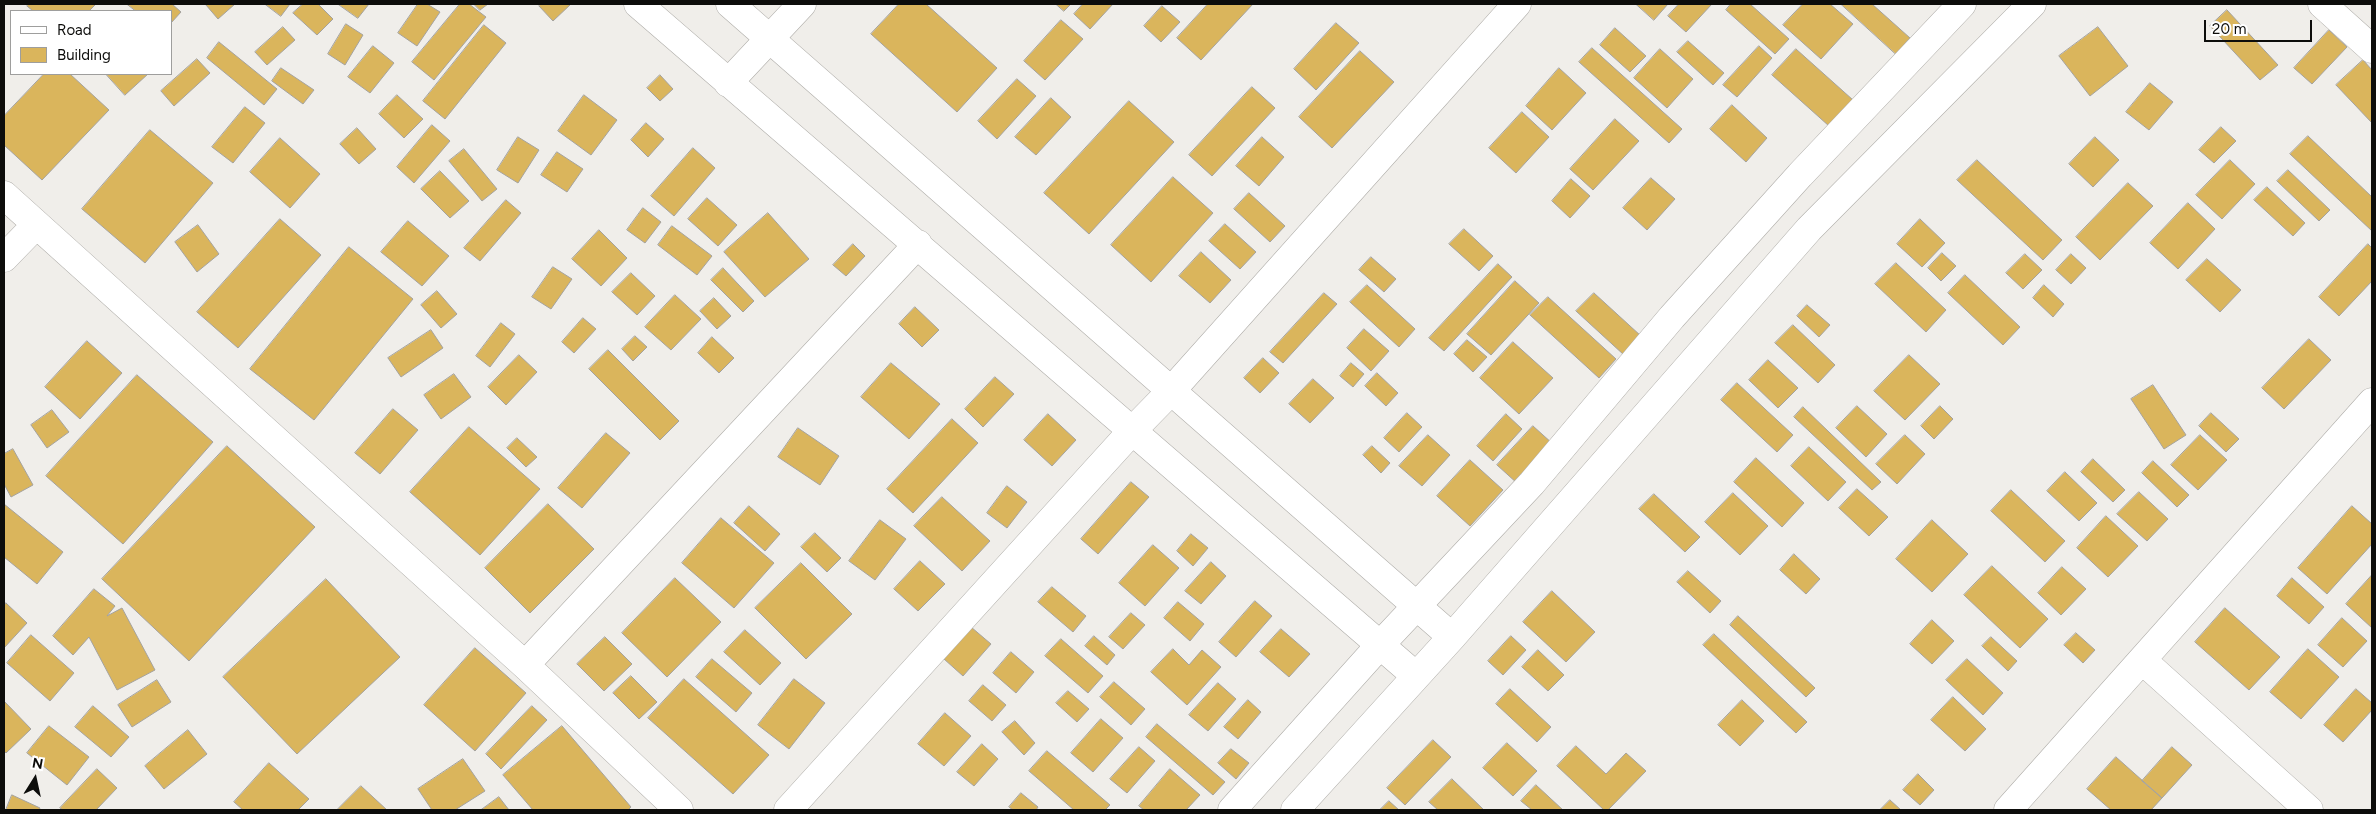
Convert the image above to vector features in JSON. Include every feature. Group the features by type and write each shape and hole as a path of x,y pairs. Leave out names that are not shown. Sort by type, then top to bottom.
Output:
{"street":[{"path":"638,4 1416,676"},
{"path":"730,4 1452,637"},
{"path":"728,83 802,4"},
{"path":"788,810 1132,430 1171,391 1517,4"},
{"path":"1232,810 1380,645 1532,483 1672,317 1800,175 1962,4"},
{"path":"1295,810 1452,637 1809,229 2032,4"},
{"path":"2322,4 2372,49"},
{"path":"4,196 525,666 679,810"},
{"path":"4,258 36,225"},
{"path":"525,666 918,244"},
{"path":"2008,810 2372,402"},
{"path":"2142,660 2309,810"}],"building":[{"path":"29,4 96,4 90,10 32,10 27,6"},
{"path":"127,4 172,4 181,12 172,22 172,10 135,10"},
{"path":"207,4 235,4 218,19"},
{"path":"265,4 290,4 281,16"},
{"path":"303,4 318,4 333,19 317,35 293,13"},
{"path":"338,4 369,4 358,18"},
{"path":"418,4 427,4 440,12 417,46 398,33"},
{"path":"460,4 469,4 486,17 434,80 412,62"},
{"path":"474,4 488,4 480,10"},
{"path":"541,4 571,4 553,21 539,6"},
{"path":"899,4 926,4 997,68 957,112 871,34"},
{"path":"1056,4 1071,4 1064,11"},
{"path":"1083,4 1113,4 1090,29 1074,14"},
{"path":"1208,4 1253,4 1201,60 1177,38"},
{"path":"1636,4 1668,4 1654,20"},
{"path":"1679,4 1712,4 1686,32 1668,16"},
{"path":"1731,4 1750,4 1789,39 1775,54 1726,10"},
{"path":"1803,4 1830,4 1853,24 1821,59 1783,25"},
{"path":"1841,4 1872,4 1910,38 1896,54"},
{"path":"1162,6 1180,22 1161,42 1144,26"},
{"path":"2227,10 2278,65 2260,80 2210,26"},
{"path":"1061,20 1083,39 1045,80 1024,61"},
{"path":"1336,23 1359,43 1316,90 1294,69"},
{"path":"346,24 363,35 345,65 328,54"},
{"path":"484,25 506,43 445,119 423,101"},
{"path":"283,27 295,40 267,65 255,52"},
{"path":"2098,27 2128,66 2090,96 2059,56"},
{"path":"1615,28 1646,56 1630,72 1600,45"},
{"path":"2329,30 2347,47 2312,84 2294,68"},
{"path":"1688,41 1724,73 1713,85 1677,52"},
{"path":"219,42 277,89 264,105 207,58"},
{"path":"373,46 394,63 370,93 348,77"},
{"path":"1759,46 1772,58 1737,97 1723,85"},
{"path":"1592,48 1682,129 1669,143 1579,62"},
{"path":"1660,49 1693,79 1667,108 1634,78"},
{"path":"1796,49 1853,100 1829,126 1772,75"},
{"path":"1360,51 1394,82 1332,148 1299,117"},
{"path":"197,59 210,73 174,106 161,91"},
{"path":"2363,60 2372,70 2372,123 2336,85"},
{"path":"281,68 314,90 303,104 272,81"},
{"path":"1559,68 1586,93 1552,130 1526,106"},
{"path":"43,75 71,75 109,110 42,180 4,145 4,116"},
{"path":"107,75 147,75 125,95"},
{"path":"660,75 673,89 660,101 647,88"},
{"path":"1017,79 1036,96 997,139 978,121"},
{"path":"2150,83 2173,102 2149,130 2126,112"},
{"path":"1252,87 1275,108 1212,176 1189,155"},
{"path":"397,95 423,119 404,138 379,114"},
{"path":"584,95 617,120 591,155 558,131"},
{"path":"1051,98 1071,117 1036,155 1015,137"},
{"path":"1129,101 1174,142 1089,234 1044,193"},
{"path":"1732,105 1767,138 1746,162 1710,129"},
{"path":"245,107 265,123 233,163 212,147"},
{"path":"1522,112 1549,137 1516,173 1489,148"},
{"path":"1615,119 1639,141 1593,190 1570,169"},
{"path":"646,123 664,139 648,157 631,140"},
{"path":"432,125 450,141 414,183 397,167"},
{"path":"2221,127 2236,141 2214,163 2199,150"},
{"path":"357,128 376,149 359,164 340,144"},
{"path":"150,130 213,183 145,263 82,209"},
{"path":"2308,136 2372,197 2372,231 2290,154"},
{"path":"518,137 539,150 518,183 497,170"},
{"path":"1262,137 1284,157 1259,186 1236,166"},
{"path":"2095,137 2119,160 2093,187 2069,164"},
{"path":"280,138 320,174 290,208 250,172"},
{"path":"693,148 715,168 674,216 651,196"},
{"path":"464,149 497,189 482,201 449,161"},
{"path":"557,152 583,169 567,192 541,175"},
{"path":"1977,160 2062,240 2043,260 1957,180"},
{"path":"2230,160 2255,184 2222,219 2196,195"},
{"path":"2288,170 2330,210 2319,221 2277,181"},
{"path":"440,171 469,201 450,218 421,189"},
{"path":"1173,177 1213,213 1151,282 1111,245"},
{"path":"1651,178 1675,199 1647,230 1623,208"},
{"path":"1571,179 1590,196 1570,218 1552,201"},
{"path":"2128,183 2153,206 2100,260 2076,237"},
{"path":"2267,187 2305,223 2293,236 2254,200"},
{"path":"1249,193 1285,226 1270,242 1234,209"},
{"path":"707,198 737,225 718,246 688,219"},
{"path":"506,200 521,213 480,261 464,248"},
{"path":"2188,203 2215,229 2178,269 2150,243"},
{"path":"643,208 661,222 645,243 627,230"},
{"path":"768,213 809,259 765,297 724,252"},
{"path":"280,219 321,255 238,348 197,312"},
{"path":"1920,219 1945,243 1922,267 1897,244"},
{"path":"408,221 449,256 422,286 381,252"},
{"path":"1225,224 1256,252 1240,269 1209,241"},
{"path":"198,225 219,254 197,272 175,242"},
{"path":"672,226 712,256 697,275 658,245"},
{"path":"1464,229 1493,256 1479,271 1449,244"},
{"path":"599,230 627,258 601,286 572,259"},
{"path":"853,244 865,256 846,276 833,265"},
{"path":"2368,244 2372,248 2372,281 2339,316 2319,297"},
{"path":"349,247 413,299 314,420 250,369"},
{"path":"1201,252 1231,280 1210,303 1179,276"},
{"path":"1942,253 1956,266 1941,281 1928,268"},
{"path":"2025,254 2042,270 2023,289 2006,273"},
{"path":"2071,254 2086,268 2071,284 2056,270"},
{"path":"1371,257 1396,279 1384,292 1359,270"},
{"path":"2207,259 2241,290 2220,312 2186,280"},
{"path":"1896,263 1946,310 1926,332 1875,284"},
{"path":"1498,264 1512,277 1444,351 1429,338"},
{"path":"553,267 572,279 551,309 532,297"},
{"path":"723,268 754,301 743,312 711,280"},
{"path":"631,273 655,296 637,315 612,292"},
{"path":"1965,275 2020,327 2003,345 1948,293"},
{"path":"1515,281 1539,303 1491,355 1467,334"},
{"path":"1367,285 1415,329 1399,347 1350,302"},
{"path":"2044,285 2064,304 2053,317 2033,298"},
{"path":"437,291 457,314 441,328 421,305"},
{"path":"1324,293 1337,304 1283,363 1270,352"},
{"path":"1594,293 1641,336 1624,355 1576,311"},
{"path":"675,295 701,319 671,350 645,327"},
{"path":"1548,297 1616,359 1599,378 1530,315"},
{"path":"714,298 731,316 717,329 700,311"},
{"path":"1807,305 1830,325 1819,337 1797,316"},
{"path":"915,307 939,330 922,347 899,324"},
{"path":"583,318 596,329 574,353 562,342"},
{"path":"501,323 515,334 490,367 476,356"},
{"path":"1793,325 1835,365 1818,383 1775,343"},
{"path":"1364,329 1389,351 1371,371 1347,348"},
{"path":"431,330 443,348 401,377 388,358"},
{"path":"635,336 647,347 633,361 622,349"},
{"path":"712,337 734,358 719,373 698,353"},
{"path":"2309,339 2331,360 2284,409 2262,388"},
{"path":"1467,340 1487,357 1473,372 1454,354"},
{"path":"87,341 122,373 80,419 45,387"},
{"path":"1513,342 1553,378 1519,414 1480,378"},
{"path":"608,350 679,421 660,440 589,369"},
{"path":"519,355 537,372 506,405 488,387"},
{"path":"1909,355 1940,384 1905,420 1874,391"},
{"path":"1263,358 1279,373 1260,393 1244,378"},
{"path":"1768,360 1798,388 1778,408 1749,380"},
{"path":"891,363 940,404 909,439 861,397"},
{"path":"1351,363 1364,374 1353,387 1340,376"},
{"path":"1377,373 1398,393 1386,406 1365,386"},
{"path":"454,374 471,397 441,419 424,395"},
{"path":"137,375 213,442 123,544 46,476"},
{"path":"995,377 1014,394 983,427 965,409"},
{"path":"1313,379 1334,398 1310,423 1289,404"},
{"path":"1737,383 1793,435 1777,452 1721,400"},
{"path":"2153,385 2186,435 2164,449 2131,399"},
{"path":"1857,406 1887,434 1866,457 1836,428"},
{"path":"1940,406 1953,419 1934,439 1921,426"},
{"path":"1803,407 1881,482 1872,490 1794,417"},
{"path":"393,409 418,430 380,474 355,453"},
{"path":"52,410 69,432 47,448 31,425"},
{"path":"1407,413 1422,427 1399,452 1384,438"},
{"path":"2211,413 2239,439 2226,452 2199,426"},
{"path":"1048,414 1076,440 1052,466 1024,440"},
{"path":"1506,414 1522,429 1493,461 1477,446"},
{"path":"952,419 978,443 913,513 887,489"},
{"path":"1533,426 1553,444 1518,484 1497,465"},
{"path":"469,427 540,489 480,555 410,492"},
{"path":"798,428 839,456 820,485 778,457"},
{"path":"606,433 630,453 582,508 558,488"},
{"path":"1428,435 1450,455 1422,486 1399,466"},
{"path":"1905,435 1925,454 1897,484 1876,464"},
{"path":"2200,435 2227,460 2198,490 2171,465"},
{"path":"517,438 537,457 526,467 507,448"},
{"path":"227,446 315,527 189,661 102,579"},
{"path":"1372,446 1390,463 1381,473 1363,455"},
{"path":"1809,447 1846,482 1828,501 1791,466"},
{"path":"13,449 33,485 11,497 4,484 4,454"},
{"path":"1756,458 1804,503 1782,527 1734,482"},
{"path":"2093,459 2125,490 2113,502 2081,472"},
{"path":"1470,460 1503,490 1470,526 1437,496"},
{"path":"2153,461 2189,495 2177,507 2142,473"},
{"path":"2065,472 2097,503 2079,521 2047,491"},
{"path":"1131,482 1149,497 1098,554 1081,539"},
{"path":"1007,486 1027,502 1007,528 987,513"},
{"path":"1857,489 1888,517 1869,536 1839,508"},
{"path":"2011,490 2065,541 2045,562 1991,511"},
{"path":"2139,492 2168,519 2147,541 2117,514"},
{"path":"1733,493 1768,526 1740,555 1705,522"},
{"path":"1654,494 1700,537 1685,552 1639,509"},
{"path":"942,497 990,541 962,571 914,526"},
{"path":"4,504 63,552 37,584 4,557"},
{"path":"548,504 594,549 530,613 485,568"},
{"path":"749,506 780,534 765,551 734,523"},
{"path":"2352,506 2372,524 2372,544 2327,594 2298,568"},
{"path":"2106,516 2138,546 2108,577 2077,548"},
{"path":"721,518 774,563 734,608 682,563"},
{"path":"880,520 906,539 875,580 849,561"},
{"path":"1932,520 1968,554 1932,592 1896,559"},
{"path":"815,533 841,558 827,572 801,547"},
{"path":"1191,534 1208,548 1193,566 1177,551"},
{"path":"1153,545 1179,568 1145,606 1119,583"},
{"path":"1794,554 1820,579 1806,594 1780,570"},
{"path":"920,561 945,584 918,611 894,589"},
{"path":"1211,562 1226,576 1201,604 1185,591"},
{"path":"801,563 852,614 806,659 755,608"},
{"path":"1992,566 2048,619 2020,648 1964,595"},
{"path":"2062,567 2086,589 2061,615 2038,593"},
{"path":"1688,571 1721,601 1710,613 1677,582"},
{"path":"2372,575 2372,628 2346,604"},
{"path":"675,578 721,622 667,677 622,633"},
{"path":"2292,578 2324,607 2309,624 2277,596"},
{"path":"326,579 400,657 297,754 223,677"},
{"path":"1052,587 1086,616 1073,632 1038,602"},
{"path":"94,589 115,606 107,616 122,608 155,670 117,690 89,637 73,655 53,636"},
{"path":"1552,591 1595,632 1566,662 1523,622"},
{"path":"1255,601 1272,616 1236,657 1219,642"},
{"path":"1178,602 1204,624 1190,641 1164,618"},
{"path":"6,603 27,623 4,648 4,606"},
{"path":"2225,608 2280,657 2249,690 2195,642"},
{"path":"1131,613 1145,625 1123,649 1109,637"},
{"path":"1738,616 1815,688 1806,697 1730,625"},
{"path":"2342,618 2367,641 2343,667 2318,645"},
{"path":"1932,620 1954,641 1932,664 1910,644"},
{"path":"971,627 991,644 963,676 944,659"},
{"path":"1281,629 1310,654 1289,677 1260,652"},
{"path":"745,630 781,663 760,685 724,652"},
{"path":"2076,633 2095,650 2083,663 2064,645"},
{"path":"1714,634 1807,722 1796,733 1703,645"},
{"path":"31,635 74,673 50,701 7,663"},
{"path":"1094,636 1115,655 1107,665 1085,646"},
{"path":"1511,636 1526,650 1503,675 1488,661"},
{"path":"605,637 632,664 604,691 577,664"},
{"path":"1991,637 2017,661 2008,671 1982,646"},
{"path":"1061,639 1103,676 1088,693 1045,656"},
{"path":"475,648 526,693 475,751 424,705"},
{"path":"1173,649 1189,665 1202,650 1221,667 1187,705 1151,672"},
{"path":"2308,649 2339,677 2301,719 2270,692"},
{"path":"1538,650 1564,675 1548,691 1522,667"},
{"path":"1011,652 1034,672 1016,693 993,673"},
{"path":"712,659 752,693 736,712 696,677"},
{"path":"1967,659 2003,693 1983,715 1946,680"},
{"path":"631,676 657,702 639,719 613,693"},
{"path":"684,679 769,755 733,794 648,718"},
{"path":"794,679 825,703 789,749 758,725"},
{"path":"157,680 171,702 132,727 118,705"},
{"path":"1114,682 1145,709 1131,725 1100,697"},
{"path":"1218,683 1236,699 1208,731 1189,715"},
{"path":"983,685 1006,705 992,721 969,701"},
{"path":"1510,689 1551,727 1537,742 1496,704"},
{"path":"2356,689 2372,703 2372,710 2343,742 2324,725"},
{"path":"1068,691 1089,709 1077,722 1056,703"},
{"path":"1953,697 1986,729 1965,751 1931,720"},
{"path":"1248,700 1261,712 1238,739 1224,727"},
{"path":"1742,700 1764,721 1740,746 1718,725"},
{"path":"4,701 31,729 6,753 4,751"},
{"path":"93,706 129,737 111,757 75,727"},
{"path":"532,706 547,720 501,769 486,754"},
{"path":"945,713 971,736 944,766 918,744"},
{"path":"1101,719 1123,738 1093,772 1071,753"},
{"path":"1015,721 1035,743 1024,755 1002,732"},
{"path":"1157,724 1225,782 1213,795 1146,737"},
{"path":"49,726 89,757 67,785 27,753"},
{"path":"562,726 631,807 628,810 533,810 503,775"},
{"path":"188,730 207,754 164,789 145,766"},
{"path":"1433,740 1451,757 1405,805 1387,788"},
{"path":"1507,743 1537,771 1513,796 1483,768"},
{"path":"982,744 998,759 974,786 957,772"},
{"path":"1576,746 1606,774 1626,753 1646,771 1608,810 1604,810 1557,766"},
{"path":"1139,747 1155,761 1127,793 1110,779"},
{"path":"2172,747 2192,765 2162,798 2142,781"},
{"path":"1231,749 1249,763 1236,779 1218,763"},
{"path":"1047,751 1110,805 1105,810 1074,810 1029,771"},
{"path":"2116,757 2162,798 2151,810 2111,810 2087,789"},
{"path":"463,759 485,791 455,810 432,810 418,789"},
{"path":"269,763 309,799 298,810 243,810 234,802"},
{"path":"97,769 117,788 96,810 63,810 60,808"},
{"path":"1170,769 1200,795 1186,810 1144,810 1139,806"},
{"path":"1918,774 1934,790 1920,805 1903,790"},
{"path":"1452,779 1484,810 1438,810 1429,802"},
{"path":"1536,785 1563,810 1532,810 1521,801"},
{"path":"361,786 387,810 337,810"},
{"path":"1021,793 1038,807 1036,810 1013,810 1009,807"},
{"path":"12,795 40,808 39,810 6,810"},
{"path":"499,797 509,810 481,810"},
{"path":"1890,800 1901,810 1880,810"},
{"path":"1389,801 1399,810 1381,809"}]}
